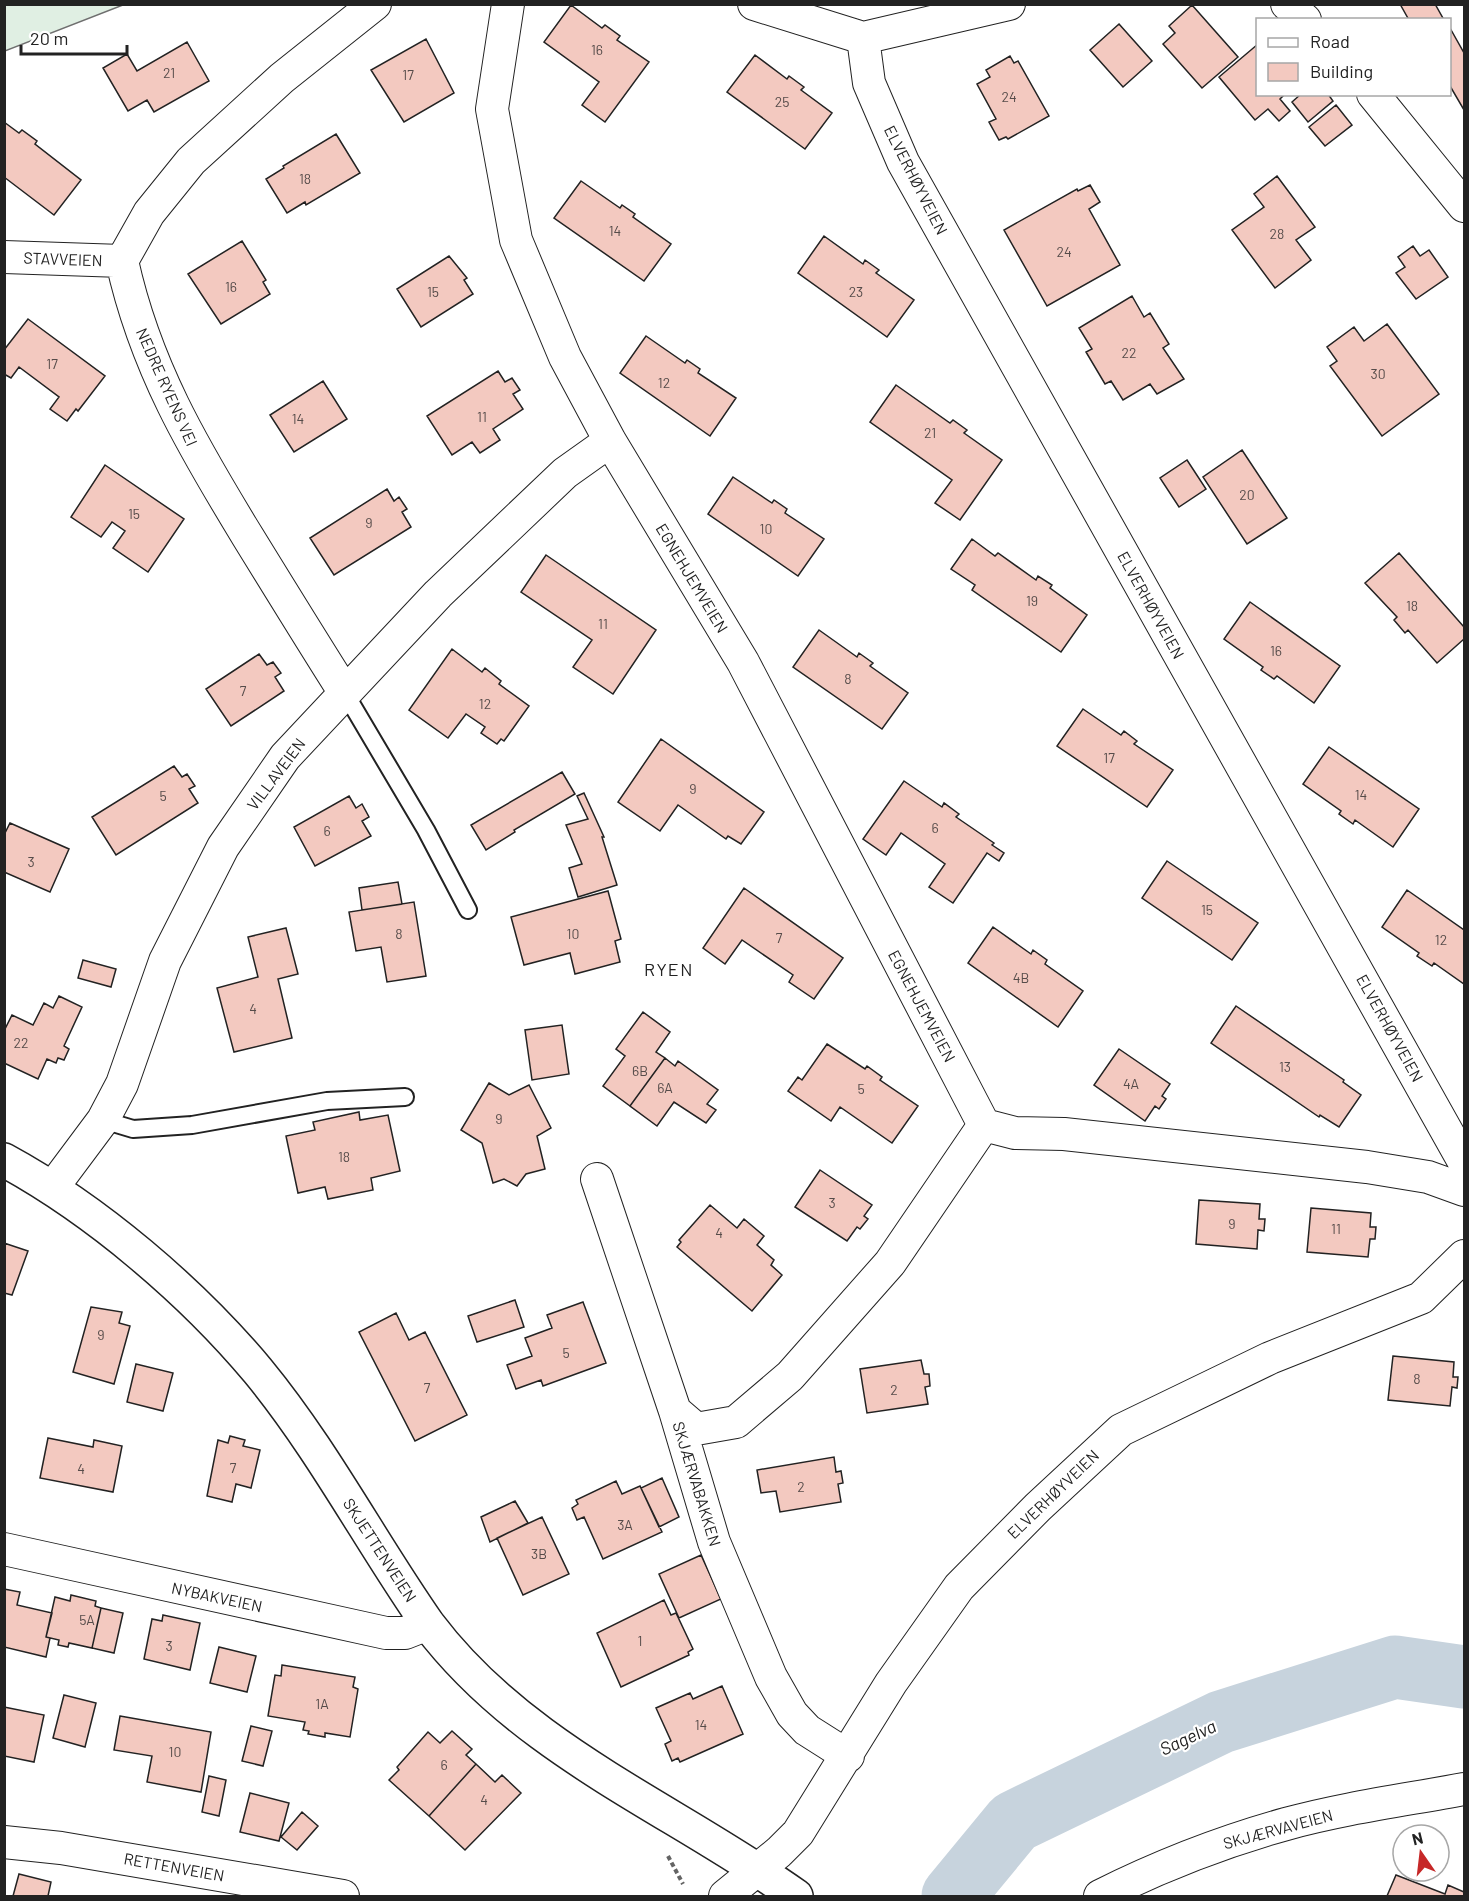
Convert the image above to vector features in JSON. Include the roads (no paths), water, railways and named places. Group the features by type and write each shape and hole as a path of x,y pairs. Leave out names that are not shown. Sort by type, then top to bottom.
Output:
{"main road":[{"name":"SKJETTENVEIEN","path":"4,1160 53,1187 122,1240 163,1276 258,1371 313,1447 428,1624 444,1645 480,1683 553,1743 622,1789 796,1896"}],"street":[{"path":"122,261 149,213 191,161 282,78 375,4"},
{"name":"EGNEHJEMVEIEN","path":"508,4 492,109 516,240 565,357 610,441 743,662 984,1125"},
{"path":"754,4 863,38 1009,4"},
{"path":"1287,4 1303,18"},
{"name":"ELVERHØYVEIEN","path":"863,38 869,83 903,162 1464,1162"},
{"path":"1375,96 1464,206"},
{"name":"STAVVEIEN","path":"4,257 122,261"},
{"name":"NEDRE RYENS VEI","path":"122,261 132,309 155,368 196,452 345,693"},
{"name":"VILLAVEIEN","path":"53,1187 103,1120 122,1084 165,961 223,847 285,757 438,594 565,473 610,441"},
{"path":"675,1411 696,1429 736,1422 790,1376 890,1263 984,1125 1015,1133 1064,1134 1367,1167 1428,1177 1464,1190"},
{"name":"SKJÆRVABAKKEN","path":"597,1179 675,1411 714,1542 778,1693 792,1714 807,1730 848,1756"},
{"name":"ELVERHØYVEIEN","path":"758,1871 798,1833 848,1756 891,1683 959,1587 1038,1507 1122,1430 1270,1358 1421,1298 1464,1256"},
{"name":"NYBAKVEIEN","path":"4,1549 386,1633 405,1633 428,1624"},
{"name":"SKJÆRVAVEIEN","path":"1100,1896 1139,1876 1233,1839 1289,1823 1464,1789"},
{"name":"RETTENVEIEN","path":"4,1842 61,1848 344,1896"},
{"path":"724,1896 758,1871"}],"lane":[{"path":"345,693 426,830 468,910"},
{"path":"103,1120 133,1129 192,1125 327,1101 405,1097"}],"waterway":[{"name":"Sagelva","path":"953,1896 1014,1822 1221,1722 1395,1667 1464,1677"}],"district":[{"name":"RYEN","path":"669,970"}]}
